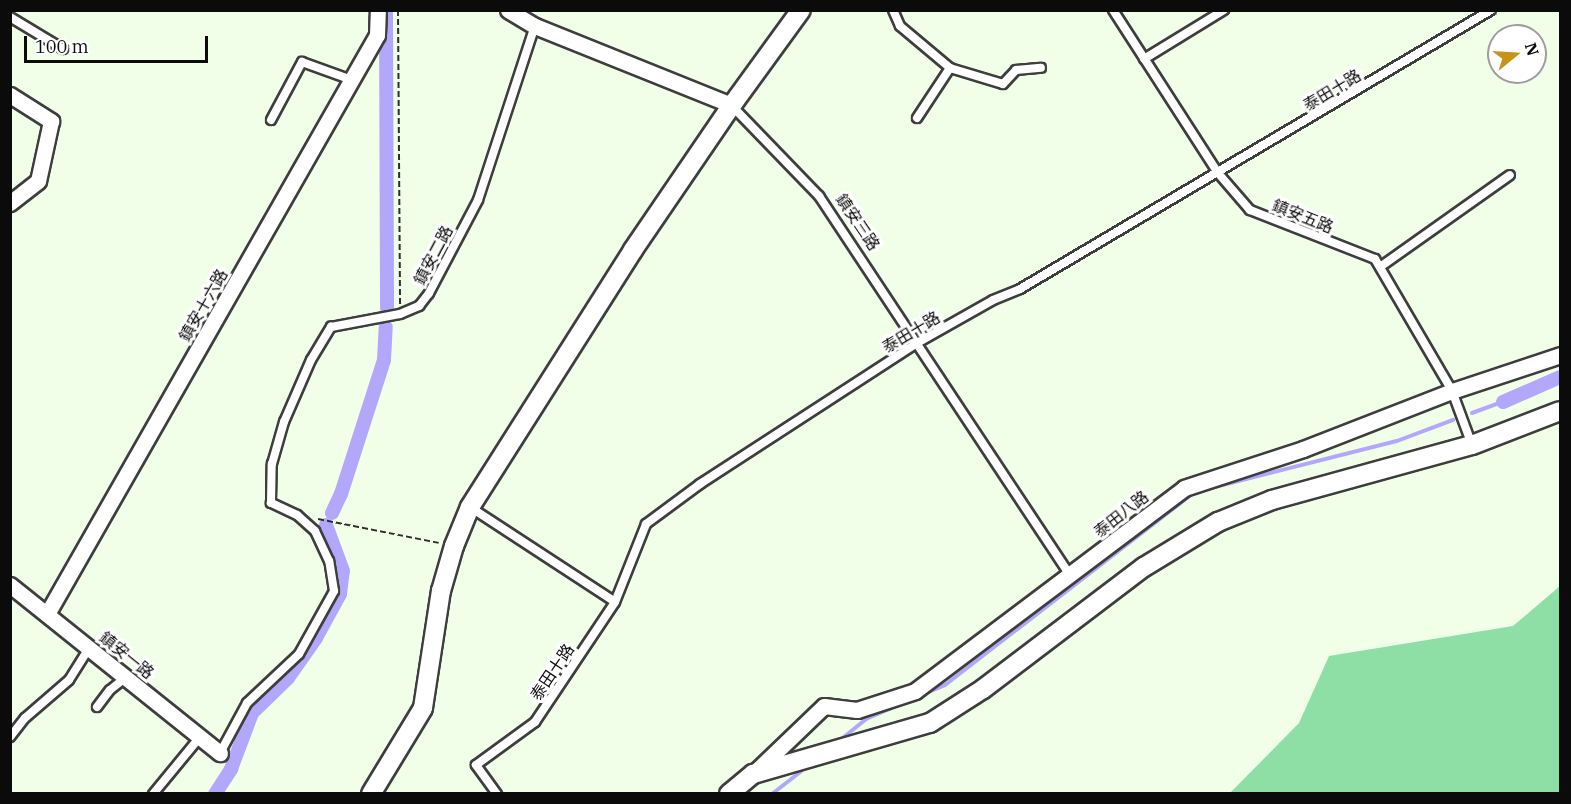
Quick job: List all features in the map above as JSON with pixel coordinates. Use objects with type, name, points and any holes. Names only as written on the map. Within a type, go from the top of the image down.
[{"type":"street","name":"鎮安十六路","points":[[47,614],[377,35],[378,10]]},
{"type":"street","name":"鎮安三路","points":[[508,10],[535,26],[732,105]]},
{"type":"street","points":[[371,794],[423,708],[441,591],[454,546],[470,507],[633,250],[732,105],[801,10]]},
{"type":"street","points":[[10,95],[51,121],[38,181],[10,203]]},
{"type":"street","name":"泰田八路","points":[[753,774],[824,705],[857,710],[915,691],[1071,576],[1184,488],[1303,449],[1452,391],[1560,355]]},
{"type":"street","points":[[729,794],[753,774],[930,723],[983,689],[1144,567],[1218,522],[1272,500],[1472,445],[1560,411]]},
{"type":"street","name":"鎮安一路","points":[[10,585],[220,753]]},
{"type":"lane","points":[[893,10],[900,26],[950,68],[1003,84],[1016,70],[1041,68]]},
{"type":"lane","name":"鎮安五路","points":[[1113,10],[1218,173],[1250,210],[1376,259],[1452,391],[1472,445]]},
{"type":"lane","points":[[1144,59],[1224,10]]},
{"type":"lane","name":"泰田十路","points":[[497,794],[476,765],[535,722],[615,602],[646,525],[700,484],[916,343],[993,300],[1020,289],[1491,10]]},
{"type":"lane","points":[[10,17],[63,49]]},
{"type":"lane","name":"鎮安二路","points":[[220,753],[247,703],[300,654],[334,591],[329,561],[315,531],[297,515],[271,502],[272,464],[284,422],[311,360],[331,327],[400,314],[419,306],[429,293],[478,200],[535,26]]},
{"type":"lane","points":[[271,120],[302,62],[352,80]]},
{"type":"lane","points":[[917,118],[950,68]]},
{"type":"lane","name":"鎮安三路","points":[[732,105],[819,196],[1071,576]]},
{"type":"lane","points":[[1380,267],[1510,175]]},
{"type":"lane","points":[[470,507],[615,602]]},
{"type":"lane","points":[[10,737],[25,718],[69,680],[89,648]]},
{"type":"lane","points":[[97,707],[110,690],[126,677]]},
{"type":"lane","points":[[153,794],[200,737]]},
{"type":"path","points":[[399,10],[400,314]]},
{"type":"path","points":[[297,515],[454,546]]},
{"type":"green space","points":[[1560,586],[1560,793],[1230,793],[1299,723],[1329,656],[1513,626]]},
{"type":"waterway","points":[[386,10],[387,308]]},
{"type":"waterway","points":[[332,513],[341,494],[384,360],[386,327]]},
{"type":"waterway","points":[[1503,402],[1560,377]]},
{"type":"waterway","points":[[1472,413],[1503,402]]},
{"type":"waterway","points":[[919,696],[945,685],[1195,492],[1397,441],[1453,420]]},
{"type":"waterway","points":[[215,794],[231,769],[252,713],[288,678],[316,638],[340,594],[343,571],[326,525]]},
{"type":"waterway","points":[[839,741],[866,719],[910,700]]},
{"type":"waterway","points":[[772,794],[801,771]]}]
